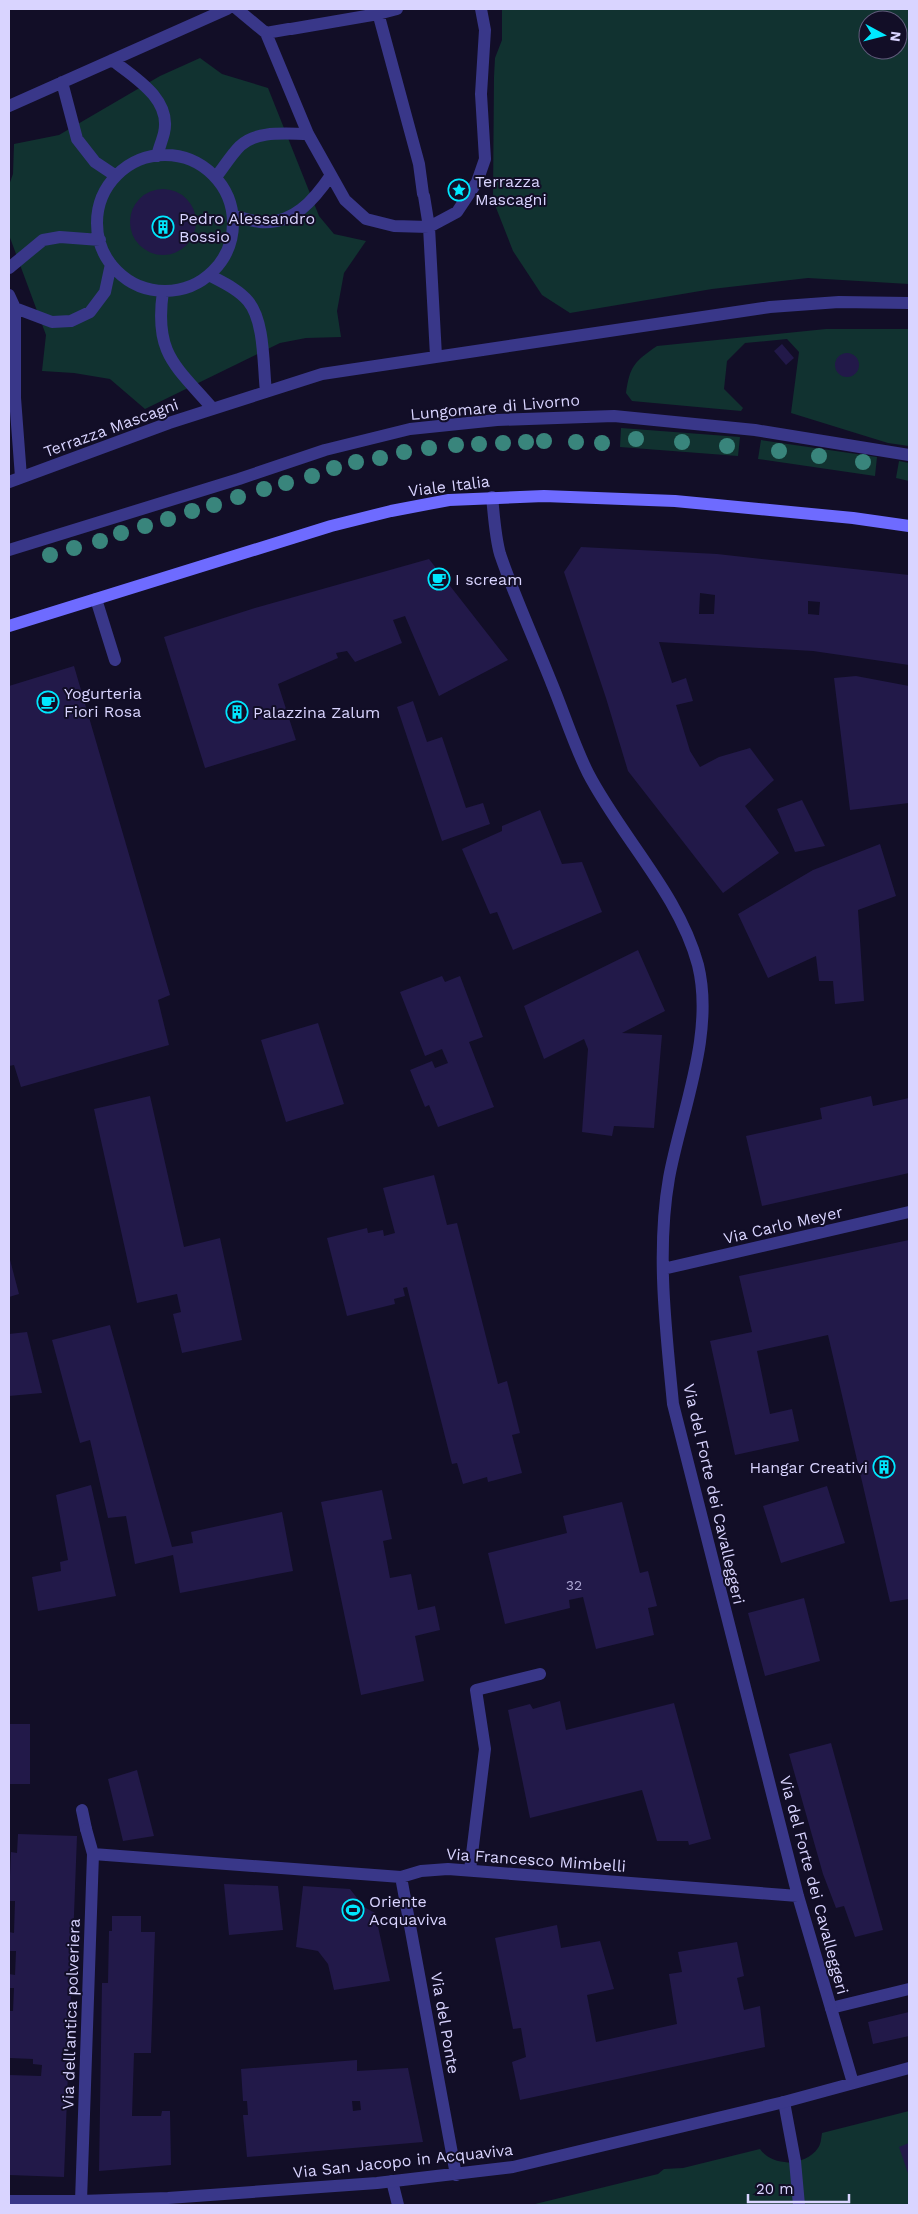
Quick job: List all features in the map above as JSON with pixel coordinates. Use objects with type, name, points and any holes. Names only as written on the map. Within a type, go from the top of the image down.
[{"type":"main road","name":"Viale Italia","points":[[9,626],[340,524],[391,511],[449,500],[554,496],[675,501],[853,518],[909,526]]},
{"type":"street","points":[[9,106],[227,9]]},
{"type":"street","points":[[237,9],[266,33],[308,134],[345,200],[366,219],[394,226],[429,227],[457,212],[477,182],[485,159],[481,94],[485,30],[481,9]]},
{"type":"street","points":[[266,33],[396,9]]},
{"type":"street","points":[[378,11],[419,164],[429,227],[436,356]]},
{"type":"street","points":[[112,60],[148,88],[164,113],[165,131],[156,156]]},
{"type":"street","points":[[62,82],[77,139],[95,162],[116,176]]},
{"type":"street","points":[[216,177],[240,146],[252,138],[271,134],[308,134]]},
{"type":"street","points":[[168,155],[189,159],[216,177],[228,195],[233,216],[233,226],[228,248],[217,267],[209,275],[183,289],[163,291],[148,289],[134,283],[121,275],[111,264],[100,240],[98,228],[103,195],[116,176],[130,164],[156,156],[168,155]]},
{"type":"street","points":[[233,216],[260,222],[286,220],[320,192],[331,175]]},
{"type":"street","points":[[9,268],[43,240],[60,236],[100,240]]},
{"type":"street","points":[[15,308],[52,322],[71,321],[90,312],[105,292],[111,264]]},
{"type":"street","points":[[209,275],[238,292],[248,301],[255,313],[259,329],[266,392]]},
{"type":"street","name":"Terrazza Mascagni","points":[[163,291],[160,328],[165,350],[170,359],[212,409]]},
{"type":"street","name":"Terrazza Mascagni","points":[[9,295],[15,308],[15,398],[21,477]]},
{"type":"street","name":"Terrazza Mascagni","points":[[9,482],[212,409],[322,374],[770,307],[840,302],[909,303]]},
{"type":"street","name":"Lungomare di Livorno","points":[[9,550],[239,479],[325,450],[410,429],[487,421],[589,415],[755,430],[909,455]]},
{"type":"street","name":"Via del Forte dei Cavalleggeri","points":[[492,497],[500,552],[588,773],[671,903],[694,951],[698,968],[701,984],[701,1014],[696,1072],[669,1179],[662,1244],[673,1404],[798,1896],[853,2083]]},
{"type":"street","points":[[96,599],[114,660]]},
{"type":"street","name":"Via Carlo Meyer","points":[[663,1269],[909,1212]]},
{"type":"street","points":[[470,1870],[485,1750],[476,1690],[540,1674]]},
{"type":"street","name":"Via dell'antica polveriera","points":[[81,2201],[93,1854],[82,1810]]},
{"type":"street","name":"Via Francesco Mimbelli","points":[[93,1854],[401,1877],[421,1871],[470,1870],[798,1896]]},
{"type":"street","name":"Via del Ponte","points":[[401,1877],[456,2175]]},
{"type":"street","points":[[830,2008],[909,1990]]},
{"type":"street","name":"Via San Jacopo in Acquaviva","points":[[9,2200],[81,2201],[168,2198],[392,2181],[513,2167],[784,2102],[909,2068]]},
{"type":"street","points":[[784,2102],[795,2161],[799,2205]]},
{"type":"street","points":[[392,2181],[398,2205]]},
{"type":"green space","points":[[502,9],[909,9],[909,284],[808,278],[712,289],[570,313],[542,295],[513,251],[493,200],[495,58],[502,40]]},
{"type":"green space","points":[[200,58],[222,74],[268,88],[319,216],[334,234],[366,241],[344,273],[337,311],[341,337],[306,338],[280,343],[145,409],[110,379],[74,373],[42,371],[46,335],[9,235],[9,185],[13,174],[14,144],[59,135],[160,76]]},
{"type":"green space","points":[[826,329],[909,329],[909,446],[888,443],[791,413],[799,352],[787,339],[745,343],[727,361],[724,389],[743,408],[741,411],[632,401],[626,393],[629,377],[634,365],[657,346]]},
{"type":"green space","points":[[621,428],[740,437],[738,456],[620,447]]},
{"type":"green space","points":[[761,440],[877,457],[875,476],[758,459]]},
{"type":"green space","points":[[899,461],[909,463],[909,481],[896,478]]},
{"type":"green space","points":[[909,2111],[909,2205],[531,2205],[658,2174],[664,2169],[683,2168],[760,2149],[765,2155],[780,2162],[797,2161],[805,2159],[818,2148],[822,2133]]},
{"type":"building","name":"Pedro Alessandro Bossio","points":[[163,189],[175,192],[186,199],[193,210],[196,222],[193,234],[186,245],[175,252],[163,255],[151,252],[140,245],[133,234],[130,222],[133,210],[140,199],[151,192]]},
{"type":"building","points":[[782,344],[794,358],[786,365],[774,351]]},
{"type":"building","points":[[847,353],[852,354],[858,360],[858,370],[852,376],[847,377],[842,376],[836,370],[835,365],[836,360],[842,354]]},
{"type":"building","points":[[581,547],[717,554],[909,575],[909,665],[813,651],[659,642],[672,683],[686,678],[693,701],[676,705],[690,751],[700,767],[719,757],[750,748],[774,780],[745,806],[779,853],[723,893],[628,771],[564,572]],"holes":[[[700,593],[715,595],[714,614],[699,614]],[[808,601],[820,602],[819,615],[808,614]]]},
{"type":"building","points":[[429,559],[508,660],[439,696],[405,616],[393,620],[402,643],[355,662],[347,651],[336,653],[338,658],[278,684],[296,740],[205,768],[164,637],[255,608]]},
{"type":"building","points":[[74,666],[170,995],[158,1000],[169,1045],[21,1087],[14,1065],[9,1066],[9,686]]},
{"type":"building","points":[[856,676],[909,686],[909,803],[850,810],[834,678]]},
{"type":"building","points":[[413,701],[427,742],[442,737],[466,808],[483,803],[490,824],[442,841],[397,707]]},
{"type":"building","points":[[802,800],[825,846],[795,852],[777,809]]},
{"type":"building","points":[[540,810],[562,864],[582,862],[602,912],[513,950],[497,912],[490,914],[462,849],[502,831],[502,826]]},
{"type":"building","points":[[880,844],[896,896],[858,910],[864,1001],[835,1004],[833,981],[819,981],[816,956],[768,978],[738,914],[813,870]]},
{"type":"building","points":[[638,950],[665,1011],[622,1033],[662,1035],[654,1128],[614,1126],[612,1136],[582,1132],[588,1049],[584,1039],[544,1059],[524,1006]]},
{"type":"building","points":[[442,976],[445,982],[460,976],[483,1037],[469,1042],[494,1107],[438,1127],[429,1105],[425,1107],[410,1070],[432,1061],[435,1068],[448,1063],[442,1049],[425,1056],[400,992]]},
{"type":"building","points":[[318,1023],[344,1104],[286,1122],[261,1040]]},
{"type":"building","points":[[150,1096],[184,1247],[220,1238],[242,1340],[182,1353],[173,1314],[181,1312],[177,1294],[137,1303],[94,1109]]},
{"type":"building","points":[[871,1096],[873,1106],[909,1098],[909,1173],[762,1206],[746,1136],[822,1119],[820,1108]]},
{"type":"building","points":[[434,1175],[447,1225],[457,1223],[498,1384],[507,1381],[520,1433],[512,1435],[522,1473],[488,1482],[487,1477],[463,1484],[457,1463],[452,1464],[407,1287],[403,1288],[405,1296],[394,1299],[395,1304],[347,1316],[327,1238],[367,1228],[368,1233],[383,1230],[384,1236],[395,1233],[383,1188]]},
{"type":"building","name":"Hangar Creativi","points":[[909,1240],[909,1599],[890,1602],[828,1335],[757,1351],[770,1414],[792,1409],[799,1441],[735,1455],[710,1341],[752,1332],[739,1276]]},
{"type":"building","points":[[9,1256],[19,1294],[9,1297]]},
{"type":"building","points":[[110,1325],[172,1547],[193,1543],[191,1532],[282,1512],[293,1571],[180,1593],[173,1555],[135,1564],[126,1516],[108,1518],[90,1440],[80,1443],[52,1340]]},
{"type":"building","points":[[27,1332],[42,1393],[9,1396],[9,1334]]},
{"type":"building","points":[[91,1485],[116,1596],[38,1611],[32,1577],[61,1571],[60,1562],[68,1560],[56,1495]]},
{"type":"building","points":[[827,1486],[845,1543],[781,1563],[763,1506]]},
{"type":"building","points":[[382,1490],[392,1539],[383,1541],[390,1578],[411,1574],[418,1610],[435,1606],[440,1630],[415,1636],[424,1681],[361,1695],[321,1502]]},
{"type":"building","points":[[622,1502],[640,1573],[648,1571],[657,1606],[648,1608],[654,1635],[596,1649],[583,1597],[569,1600],[570,1608],[505,1624],[488,1553],[567,1533],[563,1516]]},
{"type":"building","points":[[804,1598],[820,1661],[765,1676],[748,1613]]},
{"type":"building","points":[[560,1701],[566,1730],[674,1703],[711,1839],[689,1845],[688,1841],[657,1841],[642,1790],[530,1818],[508,1710],[530,1704],[533,1709]]},
{"type":"building","points":[[9,1724],[30,1724],[30,1784],[9,1784]]},
{"type":"building","points":[[831,1743],[883,1930],[855,1937],[844,1906],[836,1908],[823,1874],[789,1754]]},
{"type":"building","points":[[137,1770],[154,1836],[123,1841],[108,1779]]},
{"type":"building","points":[[18,1834],[77,1836],[64,2177],[9,2175],[9,2075],[41,2076],[42,2065],[33,2064],[33,2059],[10,2058],[9,2011],[13,2011],[14,1988],[9,1988],[9,1974],[15,1975],[16,1951],[9,1951],[9,1932],[14,1933],[15,1901],[9,1901],[11,1852],[17,1853]]},
{"type":"building","points":[[224,1884],[278,1886],[283,1930],[229,1935]]},
{"type":"building","points":[[303,1886],[350,1889],[364,1907],[375,1913],[390,1981],[334,1990],[328,1964],[318,1951],[296,1947]]},
{"type":"building","points":[[112,1916],[141,1916],[141,1932],[155,1932],[151,2053],[134,2053],[132,2116],[161,2116],[162,2111],[170,2111],[171,2165],[99,2171],[102,1983],[108,1983],[109,1931],[112,1931]]},
{"type":"building","points":[[557,1925],[561,1948],[600,1941],[614,1989],[587,1995],[596,2042],[677,2024],[669,1974],[682,1972],[678,1952],[737,1942],[744,1976],[737,1978],[744,2010],[760,2006],[765,2047],[520,2100],[512,2062],[526,2057],[521,2028],[513,2029],[495,1938]]},
{"type":"building","points":[[909,2012],[909,2036],[873,2044],[868,2022]]},
{"type":"building","points":[[357,2060],[357,2071],[408,2068],[423,2142],[247,2157],[243,2115],[248,2115],[247,2101],[243,2101],[241,2069]],"holes":[[[352,2101],[360,2101],[361,2110],[353,2111]]]},
{"type":"building","points":[[909,2143],[909,2176],[899,2147]]},
{"type":"place","name":"Terrazza Mascagni","points":[[459,190]]},
{"type":"place","name":"Pedro Alessandro Bossio","points":[[163,227]]},
{"type":"place","name":"I scream","points":[[439,579]]},
{"type":"place","name":"Yogurteria Fiori Rosa","points":[[48,702]]},
{"type":"place","name":"Palazzina Zalum","points":[[237,712]]},
{"type":"place","name":"Hangar Creativi","points":[[884,1467]]},
{"type":"place","name":"Oriente Acquaviva","points":[[353,1910]]}]
